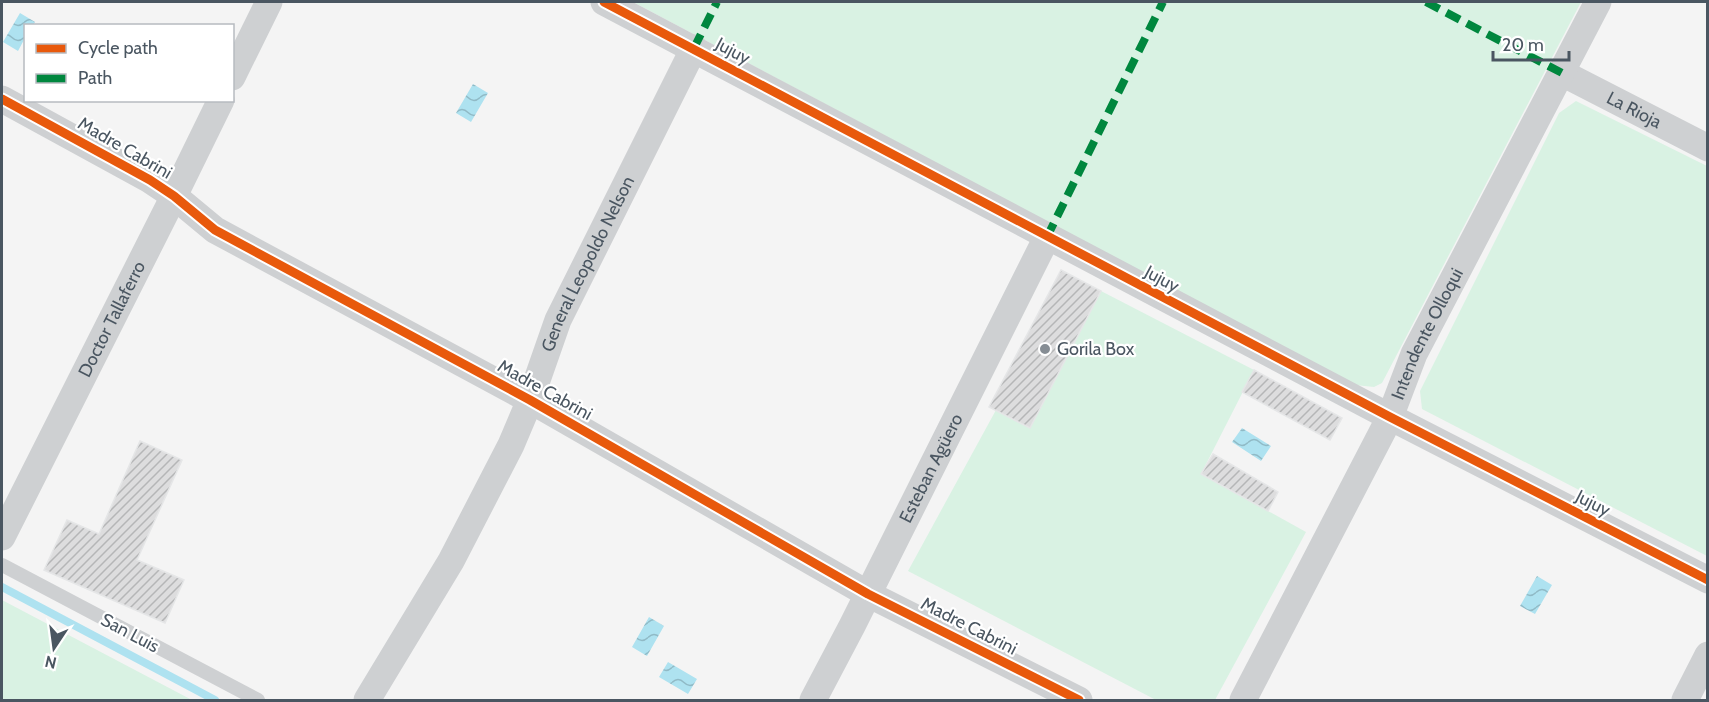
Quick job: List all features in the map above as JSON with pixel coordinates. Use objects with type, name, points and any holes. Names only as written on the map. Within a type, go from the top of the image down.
[{"type":"street","points":[[234,73],[269,2]]},
{"type":"street","name":"Jujuy","points":[[604,2],[1390,417],[1707,580]]},
{"type":"street","name":"Intendente Olloqui","points":[[1243,700],[1390,417],[1414,354],[1598,2]]},
{"type":"street","name":"General Leopoldo Nelson","points":[[367,700],[451,561],[511,446],[558,320],[694,48]]},
{"type":"street","name":"La Rioja","points":[[1562,73],[1707,148]]},
{"type":"street","name":"Madre Cabrini","points":[[2,99],[139,174],[174,196],[214,230],[530,400],[868,594],[1079,700]]},
{"type":"street","name":"Doctor Tallaferro","points":[[2,537],[220,102]]},
{"type":"street","name":"Esteban Agüero","points":[[813,700],[1047,237]]},
{"type":"street","points":[[1684,700],[1707,655]]},
{"type":"lane","name":"San Luis","points":[[2,565],[258,700]]},
{"type":"green space","points":[[633,2],[1581,2],[1382,383],[1374,387],[1355,385]]},
{"type":"green space","points":[[1576,101],[1707,166],[1707,556],[1422,409],[1420,391],[1559,113]]},
{"type":"green space","points":[[1101,291],[1254,370],[1201,474],[1306,532],[1215,700],[1156,700],[908,571],[996,410],[1030,427]]},
{"type":"green space","points":[[2,600],[192,700],[2,700]]},
{"type":"water","points":[[20,13],[35,22],[24,24],[24,40],[18,51],[3,42]]},
{"type":"water","points":[[473,84],[488,93],[471,122],[456,113]]},
{"type":"water","points":[[1242,428],[1271,446],[1261,461],[1232,442]]},
{"type":"water","points":[[1537,576],[1552,585],[1535,614],[1520,606]]},
{"type":"water","points":[[649,617],[664,626],[647,656],[632,647]]},
{"type":"water","points":[[668,662],[697,679],[688,694],[659,677]]},
{"type":"building","name":"Gorila Box","points":[[1061,270],[1101,291],[1030,428],[989,407]]},
{"type":"building","points":[[1254,370],[1342,418],[1330,440],[1242,392]]},
{"type":"building","points":[[140,441],[182,460],[137,560],[184,580],[165,623],[44,570],[67,520],[99,534]]},
{"type":"building","points":[[1213,454],[1278,492],[1268,511],[1201,474]]},
{"type":"waterway","points":[[2,587],[215,700]]},
{"type":"marked path","points":[[694,48],[717,2]]},
{"type":"marked path","points":[[1047,237],[1163,2]]},
{"type":"marked path","points":[[1426,2],[1562,73]]},
{"type":"cycle path","points":[[604,2],[1390,417],[1708,580]]},
{"type":"cycle path","points":[[2,99],[150,180],[174,196],[215,230],[530,400],[868,594],[1079,700]]},
{"type":"place","name":"Gorila Box","points":[[1045,349]]}]
